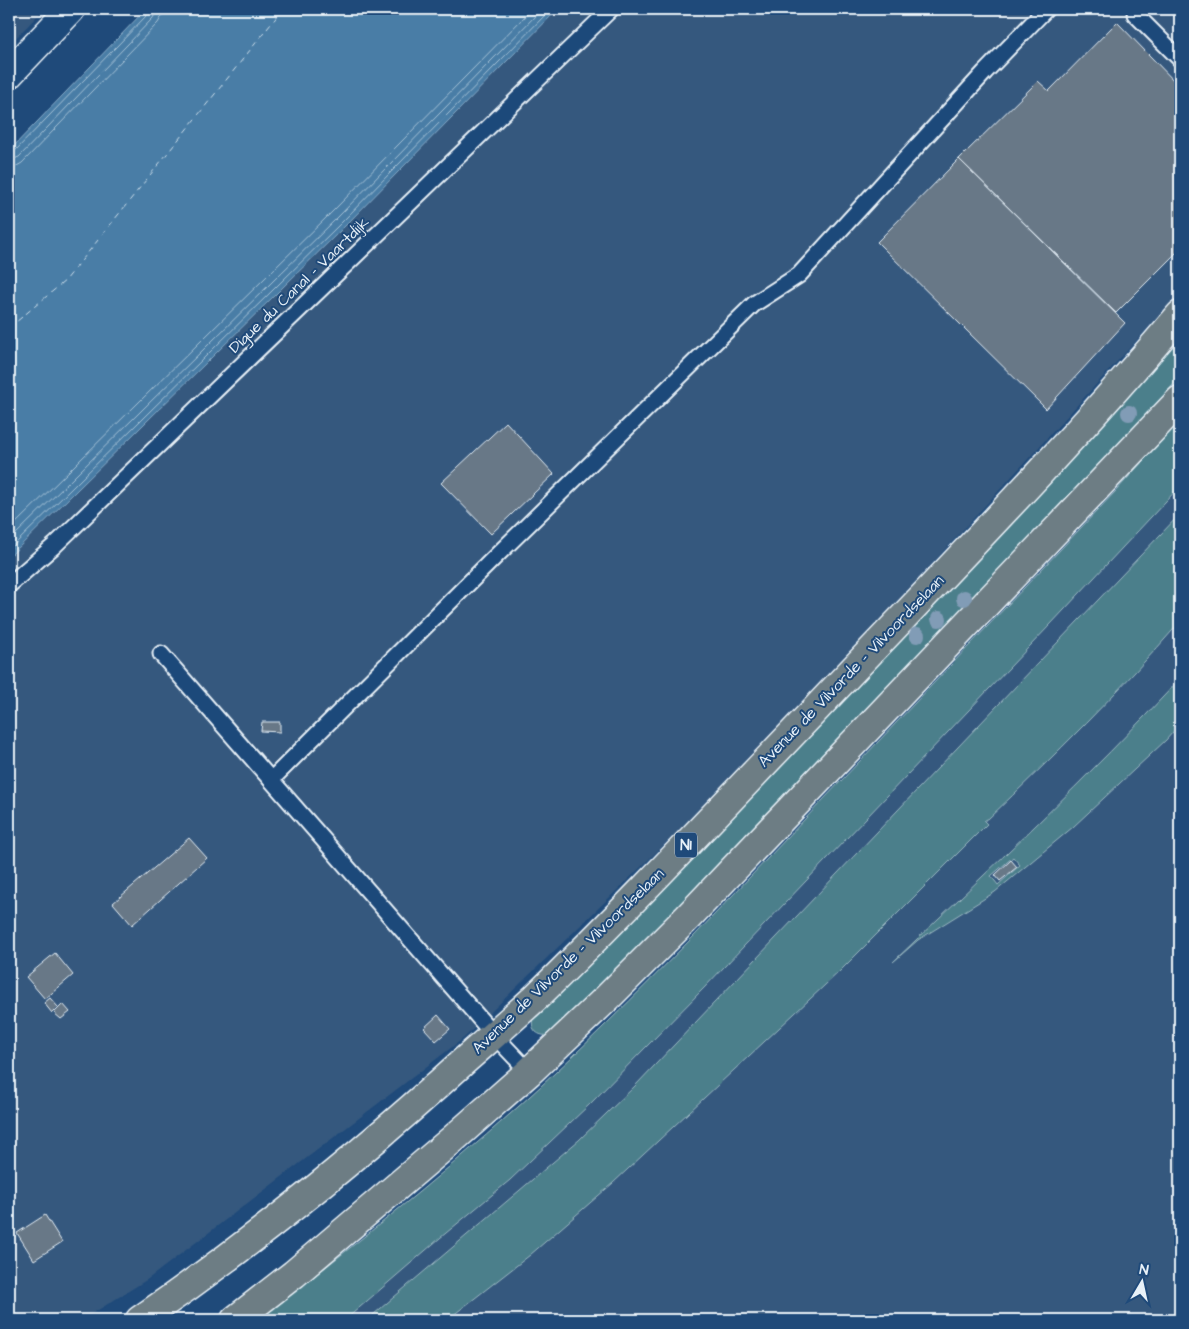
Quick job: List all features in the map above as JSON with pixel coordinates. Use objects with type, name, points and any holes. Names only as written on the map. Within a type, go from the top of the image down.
[{"type":"main road","points":[[9,74],[71,9]]},
{"type":"main road","name":"Avenue de Vilvorde - Vilvoordselaan","points":[[140,1320],[215,1266],[327,1179],[412,1109],[533,999],[708,822],[1043,469],[1180,315]]},
{"type":"main road","points":[[234,1320],[294,1274],[413,1174],[529,1072],[607,998],[688,916],[1180,400]]},
{"type":"lane","name":"Digue du Canal - Vaartdijk","points":[[9,585],[55,544],[611,9]]},
{"type":"lane","points":[[271,780],[494,558],[754,304],[799,275],[985,72],[1046,9]]},
{"type":"lane","points":[[1135,14],[1180,59]]},
{"type":"lane","points":[[161,654],[494,1035],[529,1072]]},
{"type":"shaded area","points":[[9,9],[44,9],[9,45]]},
{"type":"shaded area","points":[[558,9],[1180,9],[1180,293],[756,756],[464,1038],[148,1279],[82,1320],[9,1320],[9,557],[346,225]]},
{"type":"shaded area","points":[[1180,420],[1180,1320],[256,1320],[345,1252],[465,1154],[557,1071],[646,985],[1030,583]]},
{"type":"green space","points":[[1180,333],[1180,377],[1096,471],[721,867],[550,1035],[542,1035],[536,1032],[532,1022],[533,1018]]},
{"type":"green space","points":[[1180,420],[1180,486],[704,988],[590,1104],[510,1180],[345,1320],[256,1320],[422,1190],[518,1107],[608,1022],[695,935],[1115,492]]},
{"type":"green space","points":[[1180,514],[1180,622],[1086,723],[984,821],[987,824],[840,971],[613,1183],[530,1255],[447,1320],[367,1320],[579,1140],[635,1086]]},
{"type":"green space","points":[[1180,679],[1180,724],[1166,740],[1073,827],[995,892],[918,940],[893,962],[1039,822]],"holes":[[[1013,857],[1020,865],[998,885],[991,876]]]},
{"type":"water","points":[[146,9],[558,9],[346,225],[9,557],[9,151]]},
{"type":"building","points":[[1117,22],[1180,87],[1180,249],[1116,313],[959,159],[1038,81],[1049,91]]},
{"type":"building","points":[[959,159],[1125,323],[1046,409],[877,242]]},
{"type":"building","points":[[506,422],[554,474],[491,534],[441,483]]},
{"type":"building","points":[[262,722],[280,722],[280,732],[261,731]]},
{"type":"building","points":[[189,838],[207,858],[132,925],[113,903]]},
{"type":"building","points":[[1011,860],[1017,867],[1000,881],[995,875]]},
{"type":"building","points":[[55,953],[73,975],[45,999],[26,977]]},
{"type":"building","points":[[50,998],[58,1007],[52,1013],[44,1003]]},
{"type":"building","points":[[63,1004],[70,1012],[61,1019],[54,1013]]},
{"type":"building","points":[[438,1015],[450,1029],[436,1041],[424,1028]]},
{"type":"building","points":[[45,1215],[62,1242],[34,1260],[17,1233]]},
{"type":"ferry route","points":[[9,328],[66,280],[283,9]]}]
